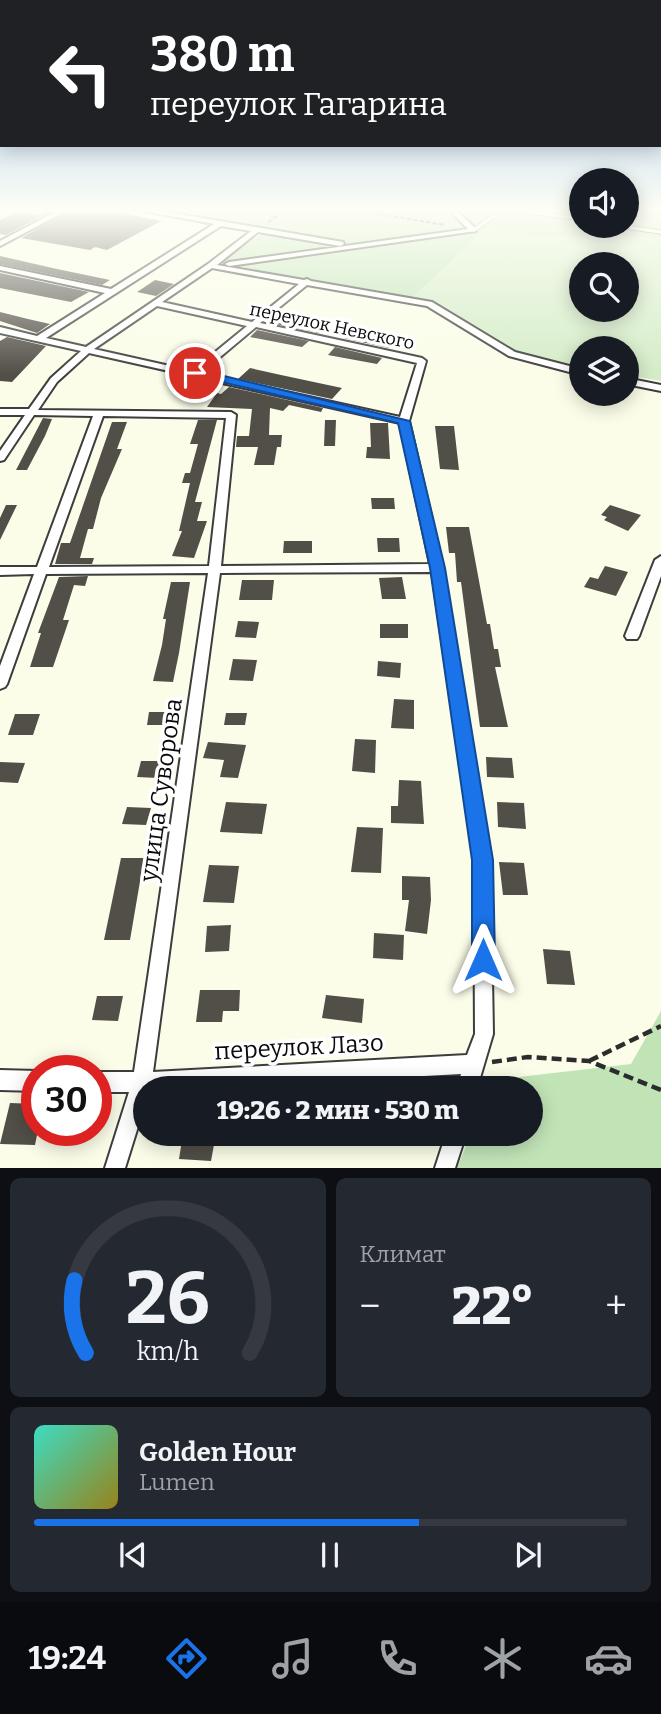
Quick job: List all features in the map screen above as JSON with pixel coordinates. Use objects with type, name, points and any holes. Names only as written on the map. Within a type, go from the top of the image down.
[{"type":"street","points":[[38,339],[154,266]]},
{"type":"street","points":[[211,266],[429,304],[512,354],[569,369]]},
{"type":"street","points":[[0,458],[29,412],[54,380],[88,349],[214,266]]},
{"type":"street","points":[[0,268],[112,292]]},
{"type":"street","points":[[195,373],[307,281]]},
{"type":"street","name":"переулок Невского","points":[[154,303],[422,361],[404,421]]},
{"type":"street","points":[[0,330],[404,421],[437,568],[482,860],[484,1034],[470,1076]]},
{"type":"street","points":[[639,384],[661,388]]},
{"type":"street","points":[[0,412],[99,413],[0,684]]},
{"type":"street","name":"улица Суворова","points":[[99,413],[231,415],[215,569],[143,1076]]},
{"type":"street","points":[[632,636],[661,560]]},
{"type":"street","points":[[0,570],[437,568]]},
{"type":"street","name":"переулок Лазо","points":[[253,1076],[474,1064]]},
{"type":"street","points":[[0,1080],[21,1081]]},
{"type":"street","name":"переулок Лазо","points":[[112,1082],[133,1082]]},
{"type":"street","name":"улица Суворова","points":[[115,1168],[133,1111]]},
{"type":"street","points":[[444,1168],[452,1146]]},
{"type":"path","points":[[589,1061],[661,1026]]},
{"type":"path","points":[[474,1064],[527,1057],[589,1061],[661,1090]]},
{"type":"green space","points":[[226,266],[447,266],[411,299]]},
{"type":"green space","points":[[447,266],[569,266],[569,322],[639,322],[639,266],[661,266],[661,381],[639,377],[639,336],[569,336],[569,365],[518,353],[444,307],[411,299]]},
{"type":"green space","points":[[661,1011],[661,1168],[457,1168],[466,1146],[543,1146],[543,1076],[528,1076],[631,1064]]},
{"type":"building","points":[[7,266],[42,266],[110,280],[102,285]]},
{"type":"building","points":[[0,273],[89,292],[71,302],[0,288]]},
{"type":"building","points":[[155,280],[174,284],[156,296],[137,292]]},
{"type":"building","points":[[0,312],[50,324],[37,333],[0,321]]},
{"type":"building","points":[[271,317],[325,327],[319,333],[266,322]]},
{"type":"building","points":[[257,330],[309,341],[302,347],[250,337]]},
{"type":"building","points":[[348,333],[394,341],[389,348],[343,338]]},
{"type":"building","points":[[7,337],[46,346],[12,382],[0,381],[0,341]]},
{"type":"building","points":[[335,347],[382,358],[377,364],[328,355]]},
{"type":"building","points":[[250,368],[342,388],[332,399],[238,379]]},
{"type":"building","points":[[229,387],[323,408],[321,412],[289,405],[283,411],[270,408],[269,435],[282,435],[281,447],[277,447],[274,465],[254,465],[258,447],[236,447],[237,436],[249,436],[252,409],[207,407],[217,393],[221,394]]},
{"type":"building","points":[[43,418],[52,419],[45,436],[27,470],[16,470]]},
{"type":"building","points":[[198,420],[217,420],[195,502],[202,502],[197,521],[207,521],[194,558],[172,556],[182,531],[179,531],[190,483],[182,483],[185,473],[190,473],[198,444],[190,444]]},
{"type":"building","points":[[325,420],[336,420],[335,446],[324,446]]},
{"type":"building","points":[[112,422],[127,422],[117,449],[122,449],[101,498],[93,529],[88,529],[80,558],[94,558],[92,564],[55,564],[61,543],[70,543]]},
{"type":"building","points":[[370,423],[388,423],[390,459],[366,458],[367,447],[371,447]]},
{"type":"building","points":[[435,426],[454,426],[459,470],[440,469]]},
{"type":"building","points":[[371,498],[394,498],[395,509],[372,509]]},
{"type":"building","points":[[6,505],[17,505],[0,540],[0,518]]},
{"type":"building","points":[[610,505],[641,515],[628,531],[604,520],[607,517],[601,515]]},
{"type":"building","points":[[446,527],[469,527],[487,624],[490,624],[494,649],[498,649],[501,667],[495,667],[508,727],[480,727],[461,582],[457,582],[455,553],[449,553]]},
{"type":"building","points":[[377,538],[399,538],[400,552],[378,552]]},
{"type":"building","points":[[284,541],[312,541],[312,553],[283,553]]},
{"type":"building","points":[[605,566],[628,572],[616,596],[584,587],[590,577],[598,579]]},
{"type":"building","points":[[88,576],[85,586],[74,585],[63,620],[69,620],[53,667],[30,667],[41,633],[38,633],[59,577]]},
{"type":"building","points":[[402,577],[406,599],[382,599],[379,578]]},
{"type":"building","points":[[242,580],[274,580],[272,600],[239,600]]},
{"type":"building","points":[[171,582],[190,582],[179,653],[173,682],[153,681],[162,645],[166,619],[163,619]]},
{"type":"building","points":[[238,621],[259,622],[256,638],[235,637]]},
{"type":"building","points":[[380,624],[408,624],[408,638],[380,638]]},
{"type":"building","points":[[233,659],[257,660],[253,681],[229,680]]},
{"type":"building","points":[[378,661],[401,663],[400,678],[377,676]]},
{"type":"building","points":[[394,699],[414,700],[414,729],[391,728]]},
{"type":"building","points":[[149,712],[168,712],[166,725],[147,725]]},
{"type":"building","points":[[226,713],[247,713],[245,725],[224,725]]},
{"type":"building","points":[[15,714],[40,714],[33,735],[8,735]]},
{"type":"building","points":[[355,739],[376,740],[375,773],[352,771]]},
{"type":"building","points":[[208,742],[246,745],[238,778],[220,777],[224,760],[203,758]]},
{"type":"building","points":[[486,757],[512,758],[514,778],[487,777]]},
{"type":"building","points":[[141,761],[161,761],[158,778],[137,777]]},
{"type":"building","points":[[0,762],[25,763],[18,783],[0,782]]},
{"type":"building","points":[[399,780],[421,781],[424,824],[391,823],[391,806],[398,806]]},
{"type":"building","points":[[226,802],[267,804],[262,834],[220,832]]},
{"type":"building","points":[[497,802],[524,803],[526,829],[498,827]]},
{"type":"building","points":[[127,807],[151,808],[146,825],[122,824]]},
{"type":"building","points":[[357,827],[383,828],[381,873],[351,872]]},
{"type":"building","points":[[121,858],[144,858],[130,940],[104,940]]},
{"type":"building","points":[[499,862],[524,863],[528,895],[503,895]]},
{"type":"building","points":[[209,865],[239,866],[234,903],[203,902]]},
{"type":"building","points":[[402,876],[430,877],[431,900],[427,934],[405,931],[409,900],[402,900]]},
{"type":"building","points":[[231,925],[229,951],[205,952],[207,926]]},
{"type":"building","points":[[374,933],[404,935],[403,960],[373,958]]},
{"type":"building","points":[[543,949],[570,951],[575,985],[547,984]]},
{"type":"building","points":[[200,990],[240,990],[239,1011],[223,1011],[222,1022],[196,1022]]},
{"type":"building","points":[[326,995],[364,999],[362,1023],[322,1018]]},
{"type":"building","points":[[97,996],[123,996],[118,1021],[92,1020]]},
{"type":"building","points":[[10,1103],[21,1103],[21,1145],[0,1144]]},
{"type":"building","points":[[181,1146],[214,1146],[211,1161],[179,1159]]},
{"type":"route","points":[[195,373],[404,421],[437,568],[482,860],[483,960]]}]
